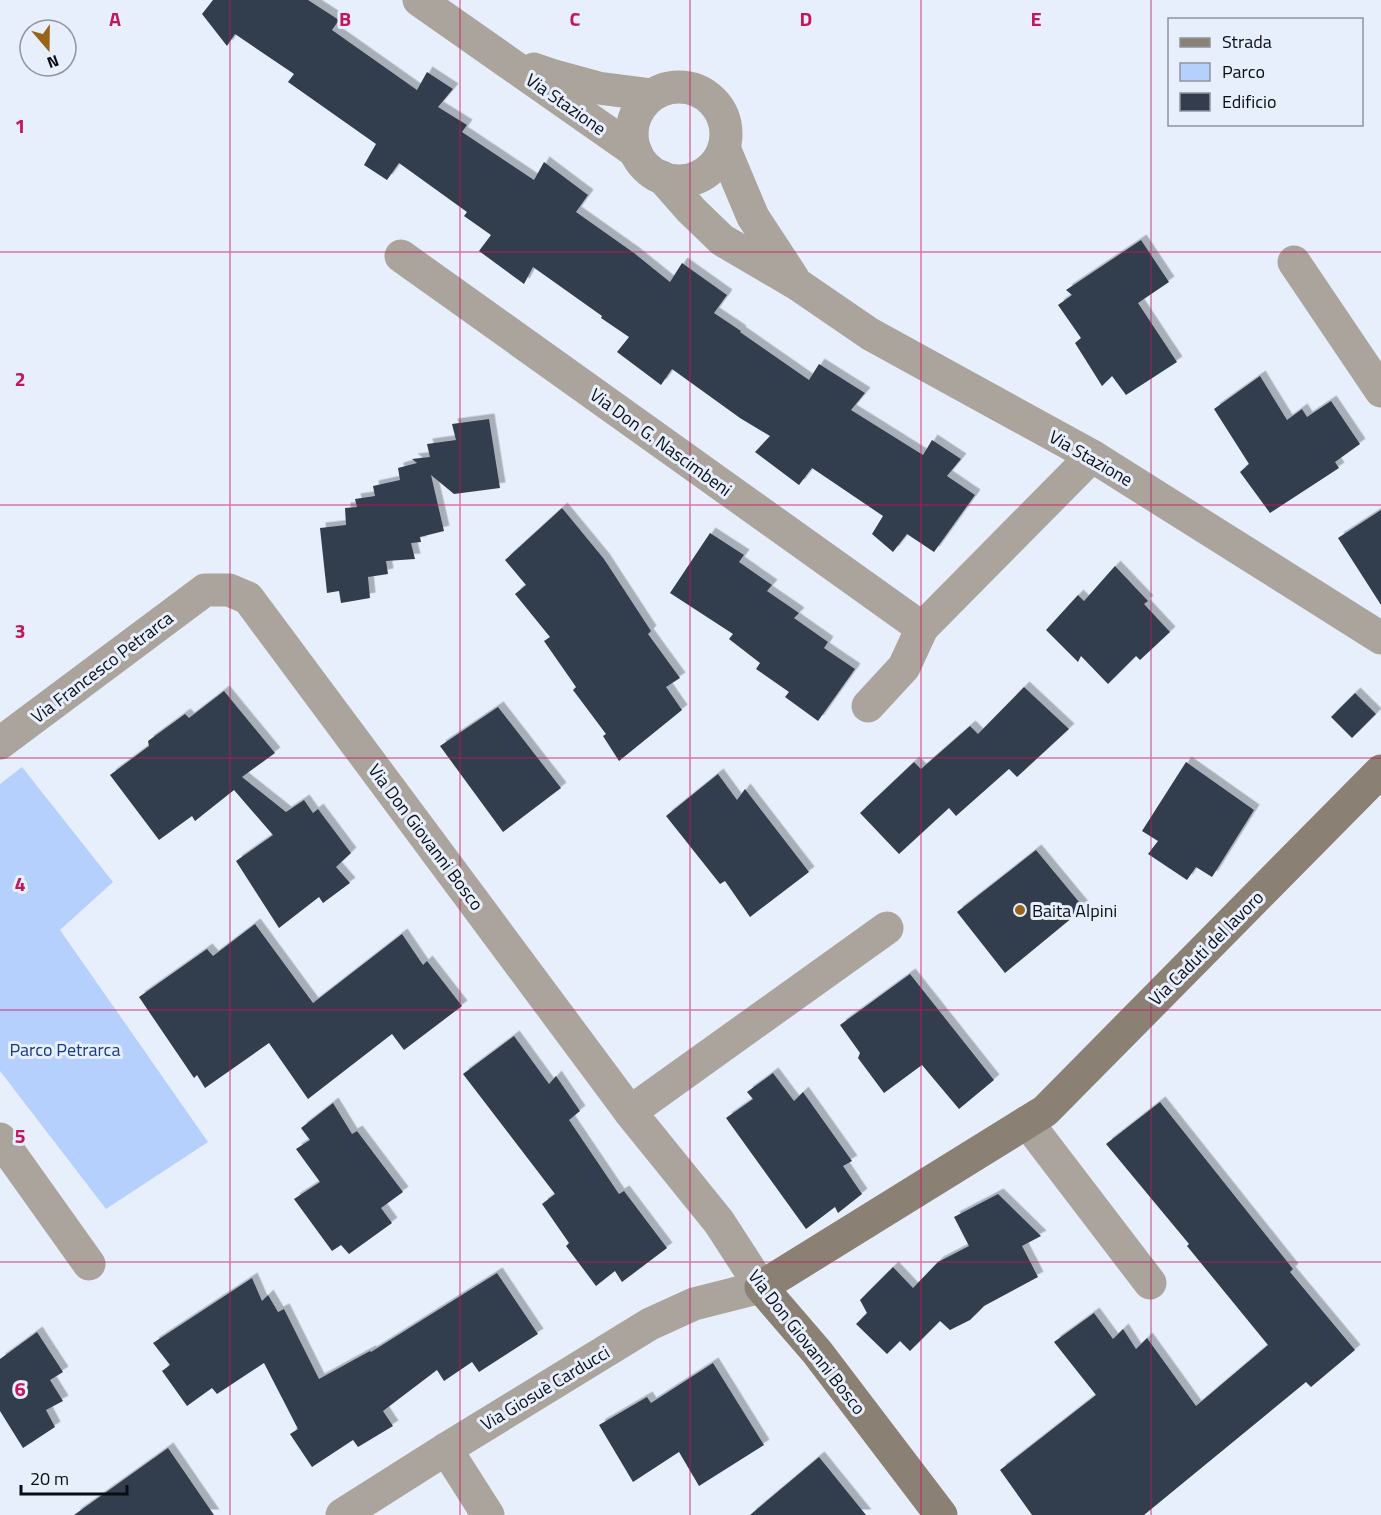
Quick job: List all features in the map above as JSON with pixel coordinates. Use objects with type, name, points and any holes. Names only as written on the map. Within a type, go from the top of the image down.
[{"type":"main road","name":"Via Caduti del lavoro","points":[[761,1287],[1045,1111],[1381,771]]},
{"type":"main road","name":"Via Don Giovanni Bosco","points":[[761,1287],[817,1353],[941,1515]]},
{"type":"street","name":"Via Stazione","points":[[419,0],[636,152]]},
{"type":"street","name":"Via Stazione","points":[[496,54],[554,76],[598,88],[652,95]]},
{"type":"street","name":"Via Stazione","points":[[797,284],[753,217],[724,148],[725,123],[714,101],[700,92],[684,87],[668,88],[652,95],[641,106],[634,121],[632,136],[636,152],[642,163],[651,172],[662,177],[722,240],[797,284],[870,334],[1092,456],[1381,638]]},
{"type":"street","points":[[662,177],[677,180],[692,179],[706,172],[717,161],[724,148]]},
{"type":"street","name":"Via Don G. Nascimbeni","points":[[401,256],[922,628]]},
{"type":"street","points":[[1294,262],[1381,391]]},
{"type":"street","points":[[868,706],[903,667],[922,628],[1092,456]]},
{"type":"street","name":"Via Francesco Petrarca","points":[[0,743],[205,590]]},
{"type":"street","name":"Via Don Giovanni Bosco","points":[[205,590],[229,590],[248,598],[630,1112],[719,1222],[761,1287]]},
{"type":"street","points":[[630,1112],[887,928]]},
{"type":"street","points":[[1027,1122],[1150,1283]]},
{"type":"street","points":[[0,1139],[89,1264]]},
{"type":"street","name":"Via Giosuè Carducci","points":[[342,1515],[650,1324],[694,1304],[761,1287]]},
{"type":"street","points":[[446,1449],[488,1515]]},
{"type":"green space","name":"Parco Petrarca","points":[[22,767],[113,882],[60,930],[208,1142],[106,1209],[0,1071],[0,784]]},
{"type":"building","points":[[213,0],[308,0],[339,20],[332,30],[417,90],[427,72],[453,89],[438,107],[467,125],[462,132],[534,180],[544,162],[588,195],[576,212],[670,282],[682,263],[727,295],[714,313],[809,380],[819,364],[865,393],[851,410],[923,455],[932,440],[961,459],[947,476],[975,495],[934,552],[907,534],[893,552],[872,534],[883,516],[812,468],[799,485],[755,452],[770,436],[740,418],[672,369],[661,385],[617,352],[629,337],[533,267],[524,284],[479,251],[491,235],[464,216],[467,212],[399,163],[387,180],[364,165],[376,144],[288,82],[294,74],[235,34],[227,46],[202,14]]},
{"type":"building","points":[[1141,240],[1169,282],[1138,303],[1177,362],[1126,395],[1112,376],[1102,386],[1075,343],[1081,338],[1058,305],[1072,295],[1066,290]]},
{"type":"building","points":[[1260,376],[1287,420],[1302,409],[1307,417],[1331,401],[1360,444],[1335,462],[1339,468],[1270,513],[1240,472],[1249,464],[1214,409]]},
{"type":"building","points":[[489,419],[500,488],[454,494],[431,475],[444,531],[420,537],[421,542],[411,543],[415,559],[386,561],[388,574],[368,577],[370,598],[341,603],[339,591],[327,593],[320,528],[346,525],[345,508],[357,507],[355,499],[375,496],[373,486],[400,480],[398,468],[417,463],[412,459],[430,457],[427,444],[456,440],[452,424]]},
{"type":"building","points":[[562,508],[604,559],[651,631],[648,634],[680,678],[666,687],[682,710],[619,761],[603,736],[606,734],[573,690],[576,687],[544,641],[550,637],[515,594],[526,585],[505,560]]},
{"type":"building","points":[[1381,510],[1381,605],[1338,538]]},
{"type":"building","points":[[710,533],[744,555],[739,562],[772,585],[767,591],[799,613],[794,618],[828,642],[824,648],[855,669],[818,721],[785,697],[789,692],[756,669],[760,663],[729,639],[733,634],[670,593]]},
{"type":"building","points":[[1115,566],[1148,601],[1144,604],[1170,632],[1140,660],[1136,656],[1108,684],[1081,656],[1078,662],[1046,630],[1078,595],[1084,601]]},
{"type":"building","points":[[1024,687],[1069,729],[1017,777],[1009,769],[956,816],[949,808],[899,854],[860,813],[914,762],[921,769],[970,726],[978,734]]},
{"type":"building","points":[[224,691],[275,753],[242,777],[286,812],[304,800],[313,813],[318,809],[351,853],[336,867],[350,883],[323,903],[319,897],[279,928],[236,861],[273,835],[234,790],[195,821],[192,816],[159,840],[110,775],[149,746],[148,741],[185,714],[189,718]]},
{"type":"building","points":[[1355,693],[1376,714],[1352,738],[1331,717]]},
{"type":"building","points":[[498,707],[561,788],[503,832],[440,746]]},
{"type":"building","points":[[1186,762],[1254,810],[1212,877],[1196,867],[1187,880],[1148,854],[1158,841],[1142,831]]},
{"type":"building","points":[[718,774],[737,800],[745,789],[809,872],[750,917],[725,881],[720,884],[666,816]]},
{"type":"building","name":"Baita Alpini","points":[[1036,850],[1084,908],[1005,973],[957,912]]},
{"type":"building","points":[[255,924],[313,1003],[402,934],[423,965],[427,961],[462,1006],[404,1050],[392,1034],[308,1099],[269,1043],[205,1088],[197,1075],[194,1078],[139,997],[207,949],[213,956]]},
{"type":"building","points":[[910,974],[994,1080],[959,1109],[922,1065],[884,1093],[858,1058],[860,1053],[840,1025]]},
{"type":"building","points":[[514,1036],[549,1084],[556,1076],[580,1111],[569,1120],[619,1194],[624,1191],[667,1248],[622,1282],[615,1271],[596,1286],[566,1246],[569,1243],[542,1204],[555,1194],[463,1074]]},
{"type":"building","points":[[773,1073],[794,1101],[803,1092],[852,1161],[843,1166],[862,1194],[838,1213],[835,1207],[806,1229],[726,1118],[753,1099],[747,1092]]},
{"type":"building","points":[[1160,1102],[1293,1269],[1290,1272],[1355,1350],[1311,1387],[1306,1382],[1144,1515],[1032,1515],[1000,1470],[1096,1395],[1054,1342],[1094,1313],[1113,1339],[1123,1329],[1136,1349],[1147,1338],[1196,1406],[1268,1345],[1187,1246],[1189,1244],[1106,1144]]},
{"type":"building","points":[[333,1103],[352,1134],[357,1131],[403,1192],[381,1208],[392,1223],[349,1254],[341,1245],[332,1251],[294,1199],[320,1182],[296,1149],[310,1140],[301,1128]]},
{"type":"building","points":[[998,1194],[1041,1236],[1022,1246],[1038,1277],[984,1306],[970,1320],[950,1330],[940,1321],[910,1351],[900,1341],[887,1354],[856,1324],[867,1313],[860,1300],[893,1267],[913,1288],[938,1262],[969,1246],[954,1217]]},
{"type":"building","points":[[497,1273],[538,1334],[479,1372],[472,1362],[444,1381],[437,1370],[383,1411],[393,1426],[358,1447],[353,1440],[312,1467],[290,1434],[298,1429],[264,1363],[217,1394],[212,1388],[187,1406],[162,1371],[170,1365],[153,1343],[252,1278],[262,1301],[268,1295],[278,1312],[284,1309],[319,1379],[371,1352]]},
{"type":"building","points":[[37,1332],[63,1372],[50,1380],[63,1401],[46,1410],[55,1427],[23,1448],[0,1411],[0,1359]]},
{"type":"building","points":[[713,1363],[764,1445],[699,1486],[679,1452],[633,1482],[599,1425],[647,1397],[651,1403]]},
{"type":"building","points":[[168,1448],[214,1515],[74,1515]]},
{"type":"building","points":[[819,1457],[866,1515],[750,1515]]},
{"type":"place","name":"Baita Alpini","points":[[1020,910]]}]
